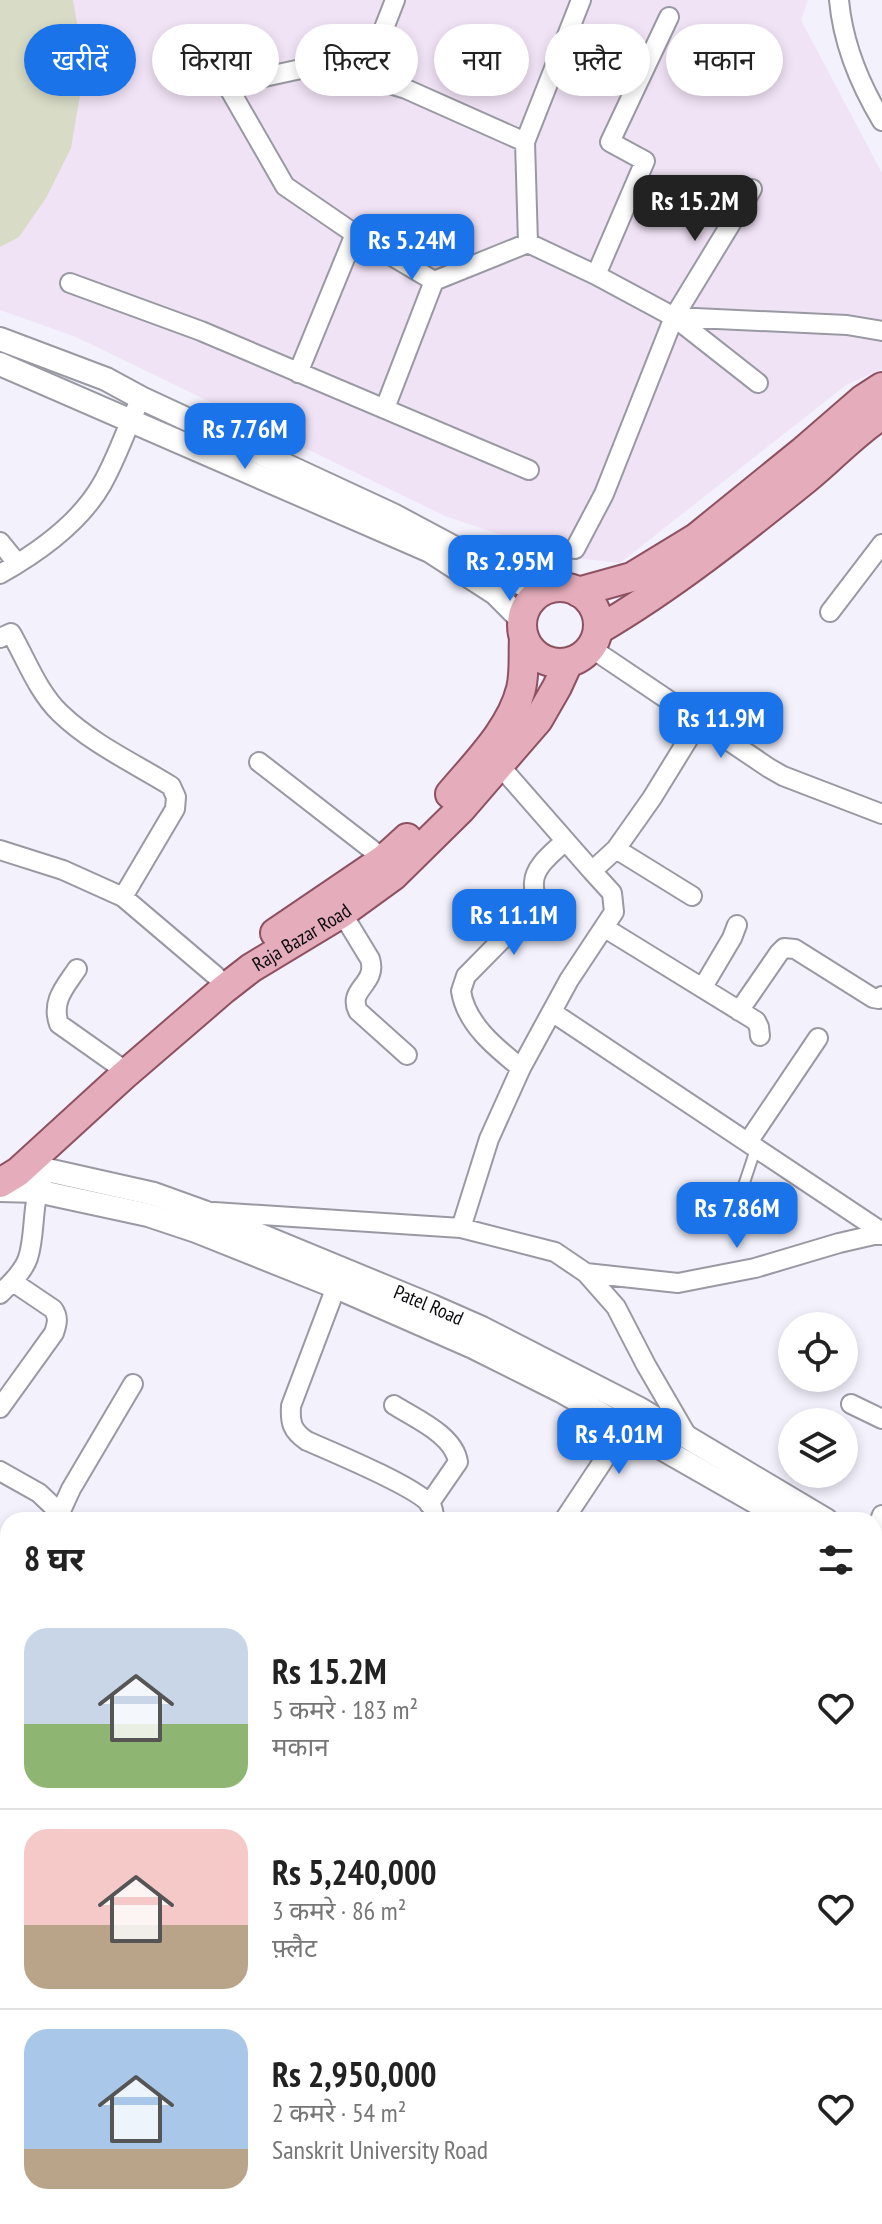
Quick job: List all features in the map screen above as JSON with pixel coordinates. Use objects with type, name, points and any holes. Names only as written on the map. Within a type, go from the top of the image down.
[{"type":"main road","points":[[585,647],[594,608],[588,599],[568,588],[557,587],[539,593],[531,600],[523,629],[530,650],[541,659],[554,663],[585,647],[640,605],[696,538],[862,400],[882,387]]},
{"type":"main road","points":[[578,592],[710,557],[882,415]]},
{"type":"main road","name":"Raja Bazar Road","points":[[9,1179],[40,1136],[162,1021],[216,976],[384,859],[435,812],[515,709],[522,685],[523,629]]},
{"type":"main road","name":"Raja Bazar Road","points":[[9,1179],[224,989],[251,968],[342,913],[393,876],[500,766],[538,720],[585,647]]},
{"type":"street","points":[[386,24],[395,0]]},
{"type":"street","points":[[528,243],[525,142],[581,0]]},
{"type":"street","points":[[839,0],[841,24],[852,61],[882,121]]},
{"type":"street","points":[[596,275],[645,161],[610,142],[669,17]]},
{"type":"street","points":[[418,94],[525,142]]},
{"type":"street","points":[[233,96],[285,186],[355,234],[434,281]]},
{"type":"street","points":[[575,549],[604,494],[674,317],[752,189]]},
{"type":"street","points":[[298,373],[355,234]]},
{"type":"street","points":[[385,408],[434,281],[528,243],[674,317],[758,383]]},
{"type":"street","points":[[70,283],[201,331],[529,470]]},
{"type":"street","points":[[674,317],[847,325],[882,331]]},
{"type":"street","points":[[0,339],[106,379],[393,515],[497,586],[523,629]]},
{"type":"street","points":[[0,364],[430,551],[497,586],[539,593]]},
{"type":"street","points":[[0,574],[60,534],[84,510],[101,487],[141,398]]},
{"type":"street","points":[[0,542],[17,563]]},
{"type":"street","points":[[830,612],[882,544]]},
{"type":"street","points":[[0,638],[11,633],[46,696],[60,713],[86,734],[175,791],[175,809],[123,897]]},
{"type":"street","points":[[585,647],[783,776],[882,814]]},
{"type":"street","points":[[592,871],[616,849],[700,720]]},
{"type":"street","points":[[259,762],[384,859]]},
{"type":"street","points":[[461,1228],[489,1139],[521,1068],[569,980],[614,912],[612,893],[500,766]]},
{"type":"street","points":[[521,1068],[495,1047],[481,1030],[469,1014],[461,991],[466,976],[533,908],[537,870],[565,841]]},
{"type":"street","points":[[616,849],[692,896]]},
{"type":"street","points":[[0,850],[63,870],[123,897],[216,976]]},
{"type":"street","points":[[342,913],[373,967],[354,1005],[407,1055]]},
{"type":"street","points":[[703,987],[737,925]]},
{"type":"street","points":[[605,928],[756,1021],[760,1036]]},
{"type":"street","points":[[739,1011],[779,953],[789,947],[873,998],[882,996]]},
{"type":"street","points":[[77,969],[58,999],[56,1016],[59,1024],[117,1065]]},
{"type":"street","points":[[552,1012],[882,1234]]},
{"type":"street","points":[[752,1145],[818,1038]]},
{"type":"street","name":"Patel Road","points":[[9,1179],[47,1170],[154,1194],[344,1268],[482,1328],[638,1408],[812,1512]]},
{"type":"street","points":[[0,1408],[54,1333],[57,1322],[53,1309],[6,1288],[27,1260],[9,1179]]},
{"type":"street","name":"Patel Road","points":[[9,1179],[148,1215],[336,1287],[473,1347],[561,1391],[773,1512]]},
{"type":"street","points":[[204,1212],[461,1228],[555,1252],[586,1273],[616,1307],[689,1439]]},
{"type":"street","points":[[586,1273],[678,1283],[755,1268],[839,1243],[882,1234]]},
{"type":"street","points":[[336,1287],[291,1406],[290,1421],[296,1434],[307,1441],[425,1499],[431,1512]]},
{"type":"street","points":[[67,1512],[71,1489],[133,1384]]},
{"type":"street","points":[[851,1404],[882,1419]]},
{"type":"street","points":[[394,1405],[440,1434],[456,1452],[458,1462],[431,1512]]},
{"type":"street","points":[[569,1512],[638,1408]]},
{"type":"street","points":[[0,1471],[39,1493],[60,1512]]},
{"type":"lane","points":[[730,1226],[752,1145]]},
{"type":"shaded area","points":[[0,0],[808,0],[801,20],[882,173],[882,369],[846,385],[620,563],[566,557],[445,516],[76,337],[0,310]]},
{"type":"green space","points":[[0,0],[73,0],[77,24],[24,24],[24,96],[80,96],[71,148],[46,198],[19,237],[0,247]]}]
